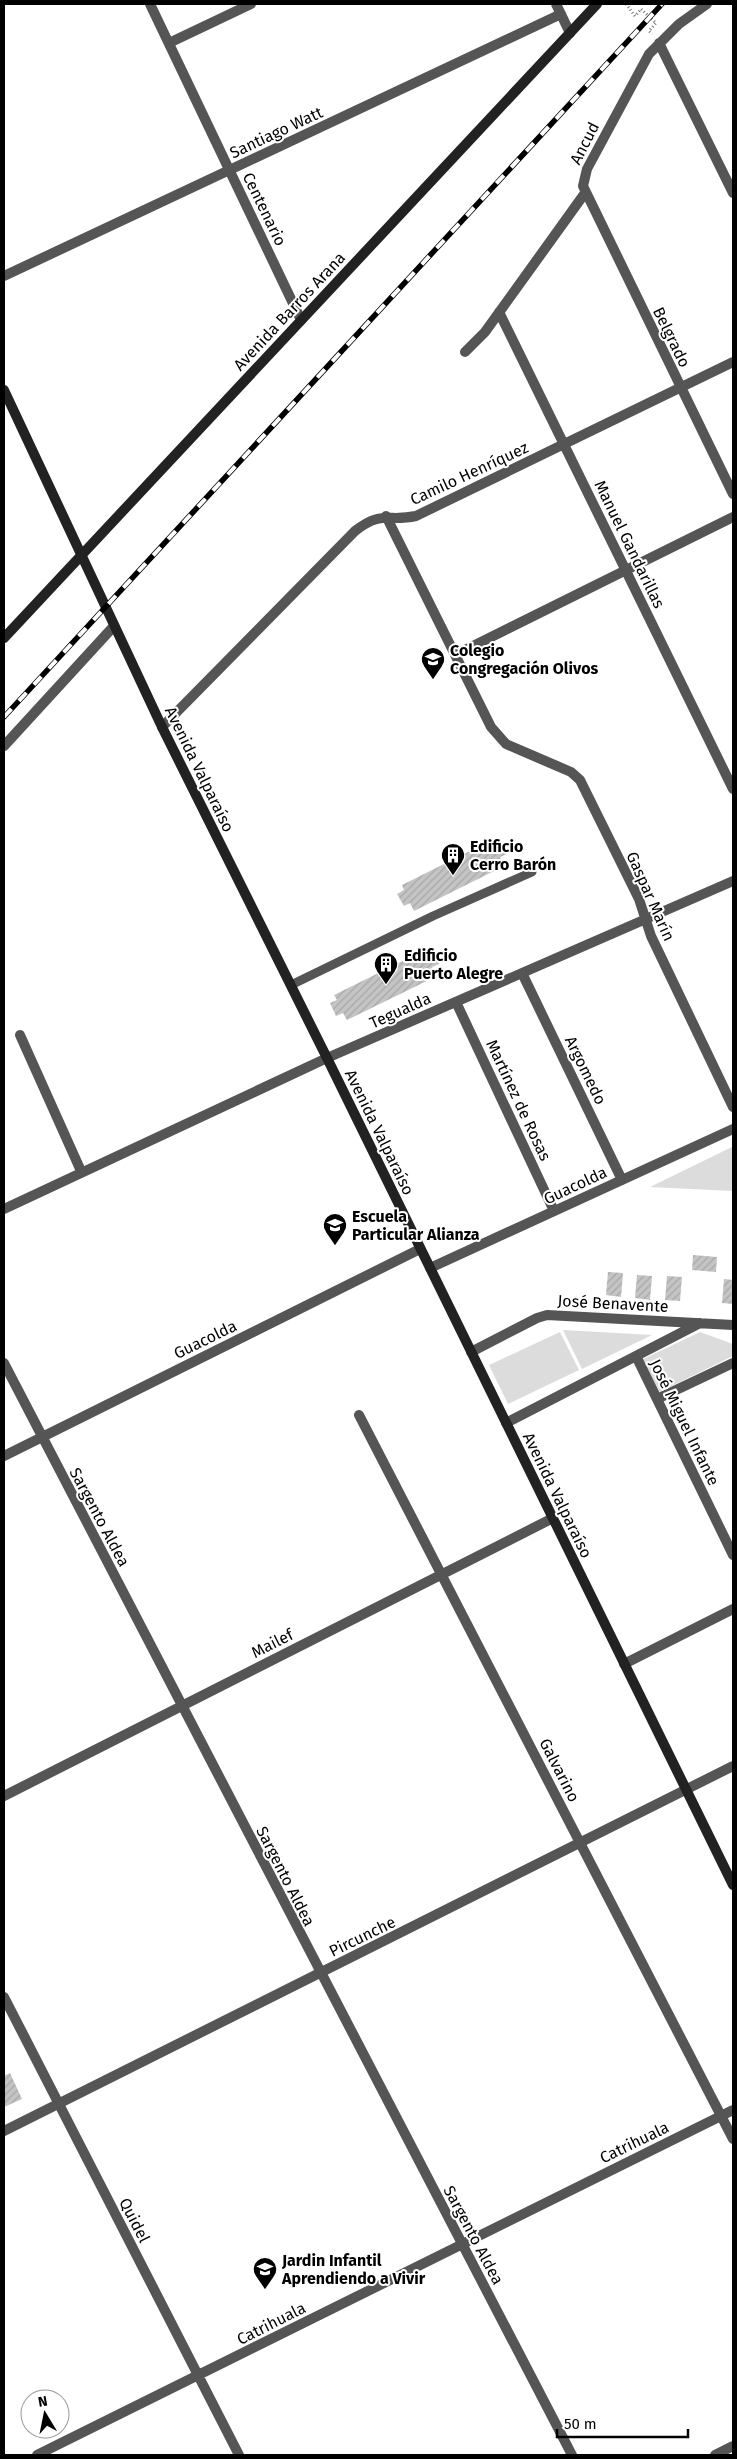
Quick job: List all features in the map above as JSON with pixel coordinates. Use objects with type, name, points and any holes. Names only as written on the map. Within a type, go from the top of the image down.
[{"type":"main road","name":"Avenida Barros Arana","points":[[4,638],[597,4]]},
{"type":"main road","name":"Avenida Valparaíso","points":[[4,390],[162,727],[327,1058],[733,1885]]},
{"type":"street","name":"Centenario","points":[[150,4],[301,320]]},
{"type":"street","points":[[169,43],[252,4]]},
{"type":"street","points":[[556,4],[570,32]]},
{"type":"street","name":"Ancud","points":[[585,193],[583,180],[587,169],[643,63],[659,43],[679,24],[707,4]]},
{"type":"street","name":"Santiago Watt","points":[[4,276],[561,14]]},
{"type":"street","points":[[659,43],[733,193]]},
{"type":"street","points":[[465,352],[486,332],[585,193]]},
{"type":"street","name":"Belgrado","points":[[585,193],[733,494]]},
{"type":"street","name":"Manuel Gandarillas","points":[[499,312],[733,790]]},
{"type":"street","name":"Camilo Henríquez","points":[[162,727],[369,520],[386,516],[402,519],[416,516],[733,362]]},
{"type":"street","points":[[386,516],[457,654],[733,517]]},
{"type":"street","points":[[4,746],[114,626]]},
{"type":"street","name":"Gaspar Marín","points":[[457,654],[491,726],[499,738],[506,744],[571,772],[580,780],[639,900],[651,936],[733,1107]]},
{"type":"street","name":"Tegualda","points":[[4,1209],[81,1171],[327,1058],[733,881]]},
{"type":"street","name":"Argomedo","points":[[522,973],[622,1180]]},
{"type":"street","name":"Martínez de Rosas","points":[[456,1002],[554,1211]]},
{"type":"street","points":[[20,1035],[81,1171]]},
{"type":"street","name":"Guacolda","points":[[430,1268],[733,1129]]},
{"type":"street","name":"Guacolda","points":[[4,1456],[420,1249]]},
{"type":"street","name":"José Benavente","points":[[471,1352],[536,1318],[547,1315],[733,1325]]},
{"type":"street","name":"José Benavente","points":[[506,1423],[702,1322]]},
{"type":"street","name":"José Miguel Infante","points":[[636,1356],[733,1555]]},
{"type":"street","name":"Sargento Aldea","points":[[4,1363],[320,1974],[572,2455]]},
{"type":"street","points":[[657,1399],[733,1363]]},
{"type":"street","name":"Galvarino","points":[[360,1415],[733,2139]]},
{"type":"street","name":"Mailef","points":[[4,1796],[553,1518]]},
{"type":"street","points":[[624,1664],[733,1609]]},
{"type":"street","name":"Pircunche","points":[[4,2130],[581,1844],[733,1766]]},
{"type":"street","name":"Quidel","points":[[4,1998],[239,2455]]},
{"type":"street","name":"Catrihuala","points":[[37,2455],[733,2110]]},
{"type":"street","points":[[715,2455],[733,2446]]},
{"type":"lane","points":[[290,985],[425,920],[532,872]]},
{"type":"path","points":[[626,4],[634,16],[641,9],[656,23],[649,31],[659,43]]},
{"type":"shaded area","points":[[732,1147],[733,1191],[650,1187]]},
{"type":"shaded area","points":[[563,1330],[652,1335],[582,1369]]},
{"type":"shaded area","points":[[560,1332],[579,1370],[508,1404],[489,1365]]},
{"type":"shaded area","points":[[700,1332],[733,1344],[733,1356],[653,1395],[637,1362]]},
{"type":"building","name":"Edificio Cerro Barón","points":[[492,840],[495,845],[501,842],[507,854],[500,857],[504,866],[414,911],[410,903],[404,906],[397,894],[404,890],[402,885]]},
{"type":"building","name":"Edificio Puerto Alegre","points":[[425,950],[427,955],[434,952],[439,964],[432,967],[437,976],[347,1020],[343,1013],[336,1016],[330,1003],[337,1000],[334,995]]},
{"type":"building","points":[[693,1255],[717,1257],[716,1272],[692,1270]]},
{"type":"building","points":[[608,1272],[623,1273],[621,1297],[606,1295]]},
{"type":"building","points":[[637,1275],[652,1276],[650,1300],[635,1298]]},
{"type":"building","points":[[667,1276],[682,1277],[680,1301],[665,1300]]},
{"type":"building","points":[[724,1279],[733,1280],[733,1304],[722,1303]]},
{"type":"building","points":[[10,2073],[22,2099],[4,2107],[4,2076]]},
{"type":"railway","points":[[4,717],[662,4]]},
{"type":"place","name":"Colegio Congregación Olivos","points":[[433,680]]},
{"type":"place","name":"Edificio Cerro Barón","points":[[453,876]]},
{"type":"place","name":"Edificio Puerto Alegre","points":[[386,985]]},
{"type":"place","name":"Escuela Particular Alianza","points":[[335,1246]]},
{"type":"place","name":"Jardin Infantil Aprendiendo a Vivir","points":[[265,2290]]}]
